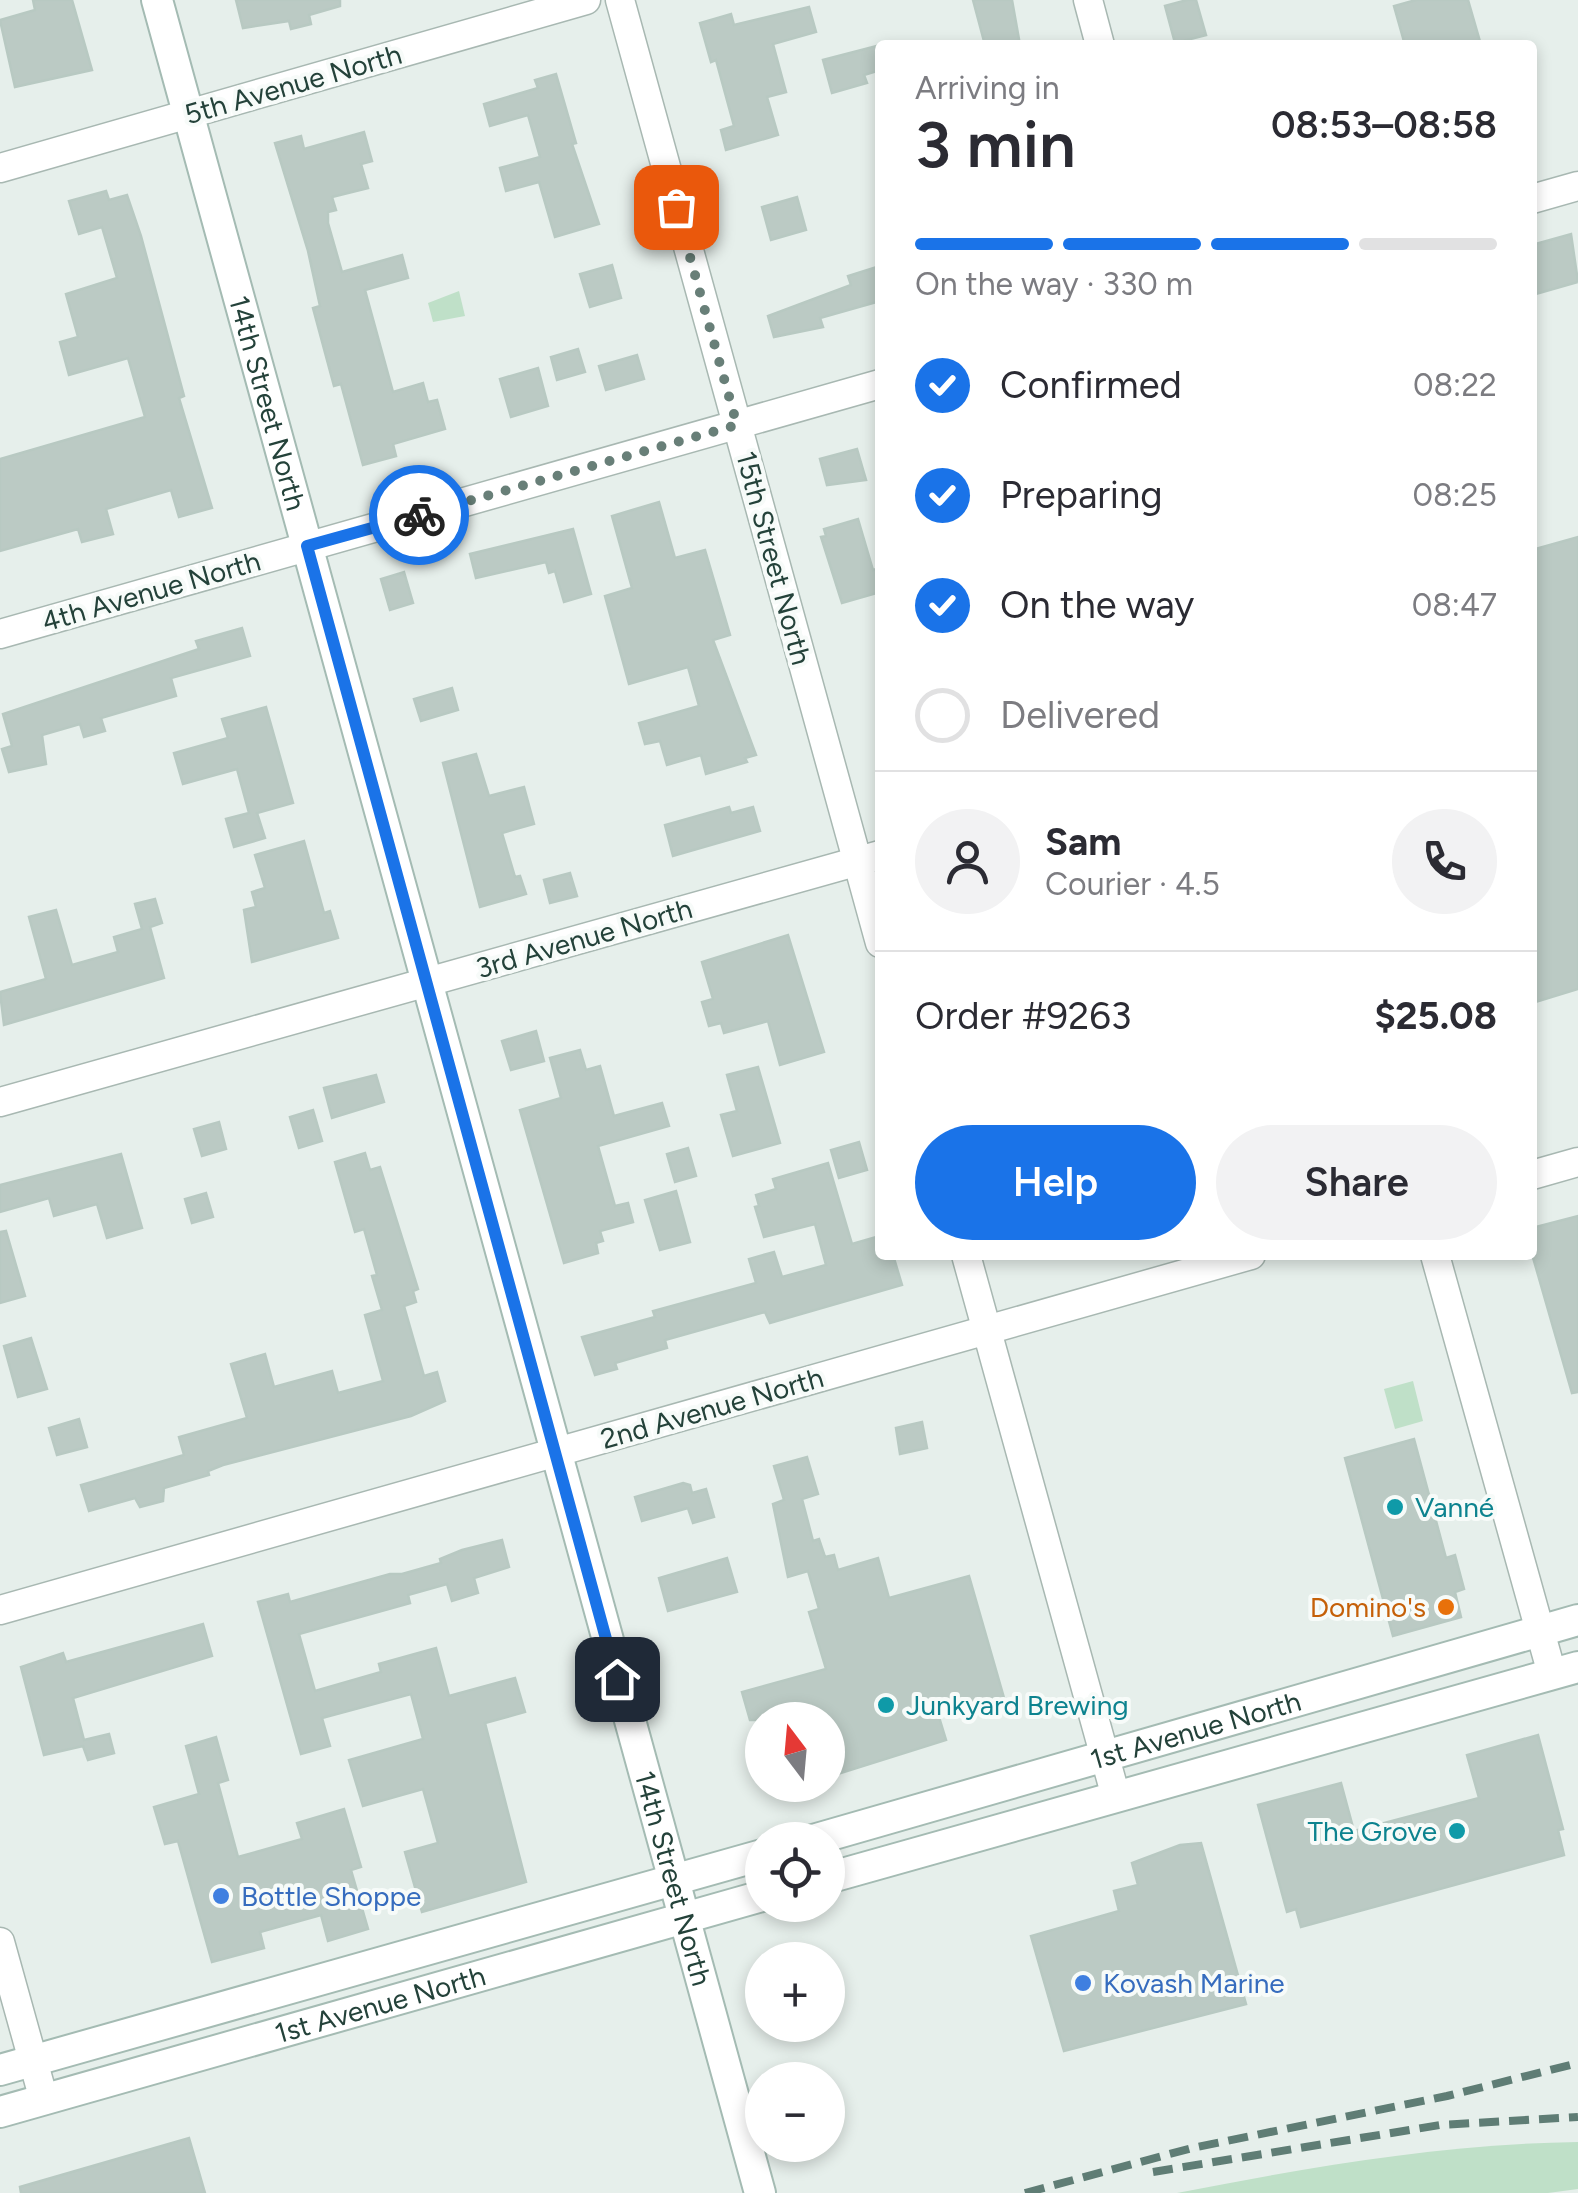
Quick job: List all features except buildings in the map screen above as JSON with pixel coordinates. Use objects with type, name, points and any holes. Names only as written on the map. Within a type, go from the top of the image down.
[{"type":"main road","name":"14th Street North","points":[[157,0],[760,2193]]},
{"type":"main road","name":"1st Avenue North","points":[[845,1831],[1578,1620]]},
{"type":"main road","name":"1st Avenue North","points":[[845,1873],[1565,1670]]},
{"type":"main road","name":"1st Avenue North","points":[[0,2070],[745,1860]]},
{"type":"main road","name":"1st Avenue North","points":[[0,2112],[745,1901]]},
{"type":"street","name":"5th Avenue North","points":[[0,168],[586,0]]},
{"type":"street","name":"15th Street North","points":[[620,0],[737,425],[869,858],[875,904]]},
{"type":"street","points":[[1088,0],[1099,40]]},
{"type":"street","points":[[1537,198],[1578,186]]},
{"type":"street","name":"4th Avenue North","points":[[0,634],[875,385]]},
{"type":"street","name":"3rd Avenue North","points":[[0,1102],[869,858]]},
{"type":"street","points":[[1537,1174],[1578,1162]]},
{"type":"street","points":[[967,1260],[1116,1797]]},
{"type":"street","name":"2nd Avenue North","points":[[0,1610],[1234,1260]]},
{"type":"street","points":[[1436,1260],[1539,1631],[1565,1670]]},
{"type":"street","points":[[0,1942],[44,2100]]},
{"type":"green space","points":[[459,291],[465,316],[433,322],[428,303]]},
{"type":"green space","points":[[1413,1381],[1423,1421],[1395,1429],[1384,1389]]},
{"type":"green space","points":[[1578,2142],[1578,2189],[1548,2193],[1177,2193],[1376,2158]]},
{"type":"railway","points":[[1025,2193],[1192,2148],[1447,2096],[1578,2063]]},
{"type":"railway","points":[[1153,2172],[1440,2125],[1578,2117]]},
{"type":"way so far","points":[[419,515],[737,425],[676,207]]},
{"type":"place","name":"Vanné","points":[[1395,1507]]},
{"type":"place","name":"Domino's","points":[[1446,1607]]},
{"type":"place","name":"Junkyard Brewing","points":[[886,1705]]},
{"type":"place","name":"The Grove","points":[[1457,1831]]},
{"type":"place","name":"Bottle Shoppe","points":[[221,1896]]},
{"type":"place","name":"Kovash Marine","points":[[1083,1983]]},
{"type":"route","points":[[419,515],[307,546],[617,1679]]}]
